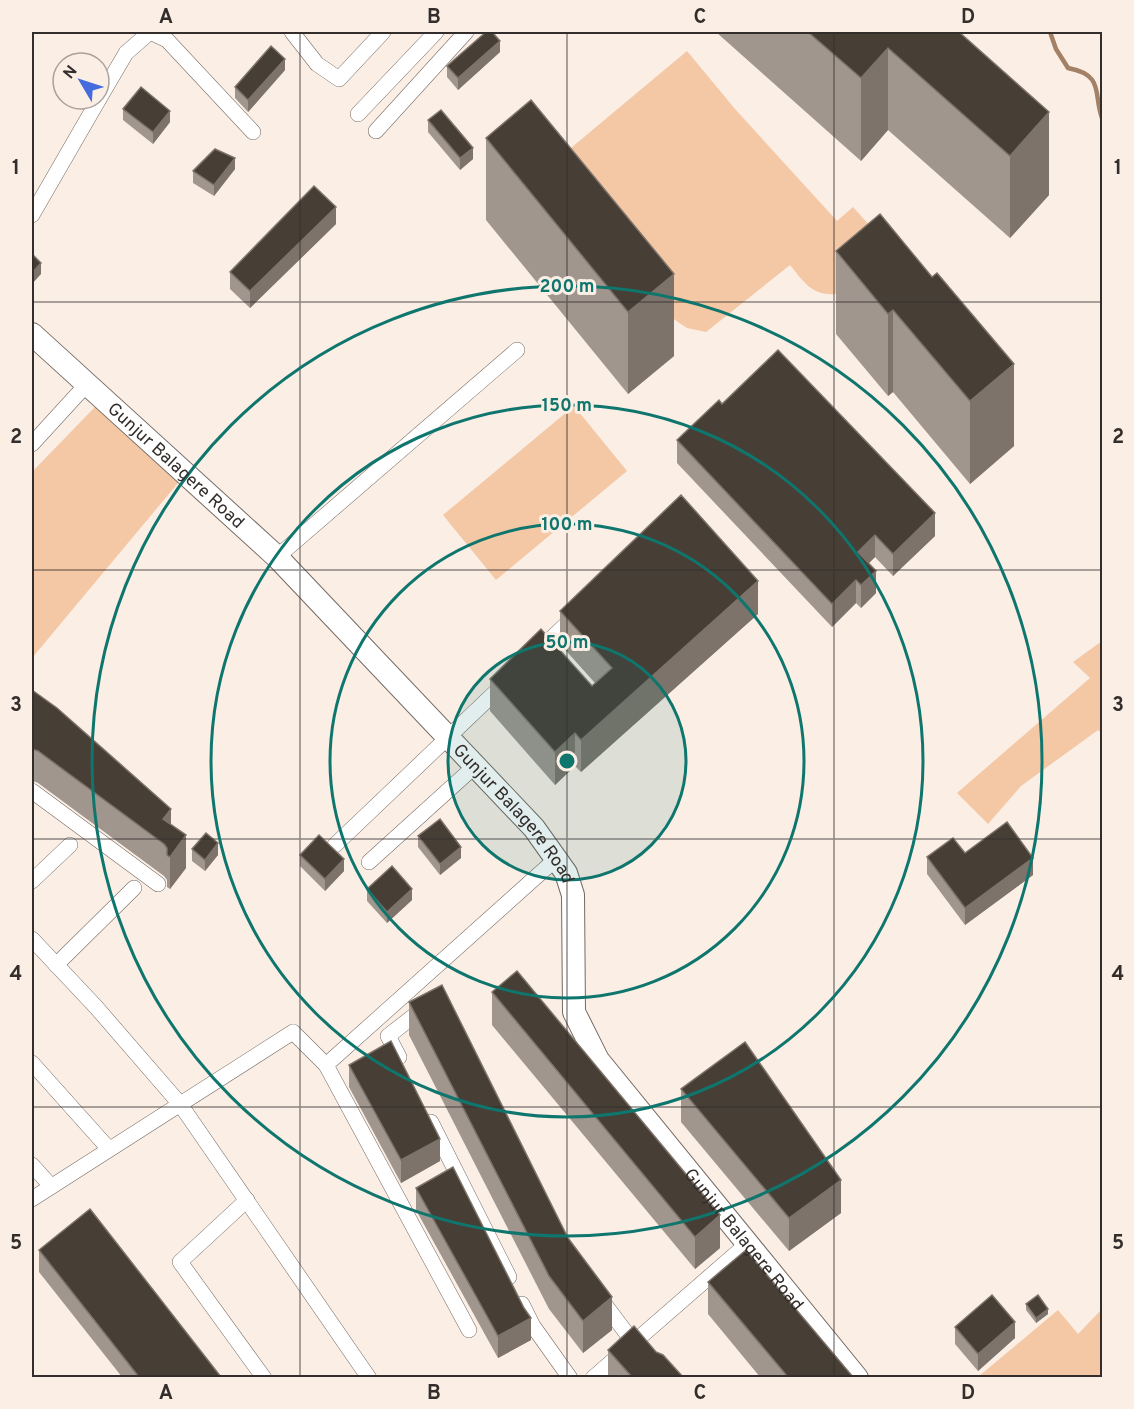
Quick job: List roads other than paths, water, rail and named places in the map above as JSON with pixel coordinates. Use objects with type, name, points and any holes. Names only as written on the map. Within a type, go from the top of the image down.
[{"type":"street","points":[[111,79],[126,53],[150,32],[167,40],[253,132]]},
{"type":"street","points":[[292,32],[317,64],[339,79],[383,32]]},
{"type":"street","points":[[358,114],[436,32]]},
{"type":"street","points":[[376,131],[466,32]]},
{"type":"street","points":[[32,215],[92,111]]},
{"type":"street","name":"Gunjur Balagere Road","points":[[32,334],[277,557],[534,828],[566,873],[573,895],[574,1012],[598,1060],[857,1377]]},
{"type":"street","points":[[277,557],[517,350]]},
{"type":"street","points":[[32,444],[86,385]]},
{"type":"street","points":[[529,661],[587,605]]},
{"type":"street","points":[[335,845],[512,676]]},
{"type":"street","points":[[369,862],[476,765]]},
{"type":"street","points":[[32,791],[158,884]]},
{"type":"street","points":[[32,881],[70,845]]},
{"type":"street","points":[[326,1065],[556,859]]},
{"type":"street","points":[[56,965],[134,888]]},
{"type":"street","points":[[32,939],[96,1007],[180,1104],[369,1377]]},
{"type":"street","points":[[404,1067],[388,1036],[433,1001]]},
{"type":"street","points":[[32,1198],[293,1032],[326,1065],[469,1330]]},
{"type":"street","points":[[32,1063],[109,1149]]},
{"type":"street","points":[[424,1109],[533,1326],[570,1377]]},
{"type":"street","points":[[32,1165],[51,1186]]},
{"type":"street","points":[[247,1200],[180,1262],[264,1377]]},
{"type":"street","points":[[593,1377],[747,1244]]},
{"type":"street","points":[[591,1285],[633,1342],[663,1377]]},
{"type":"waterway","points":[[1050,32],[1056,49],[1068,68],[1088,75],[1093,81],[1102,118]]}]
